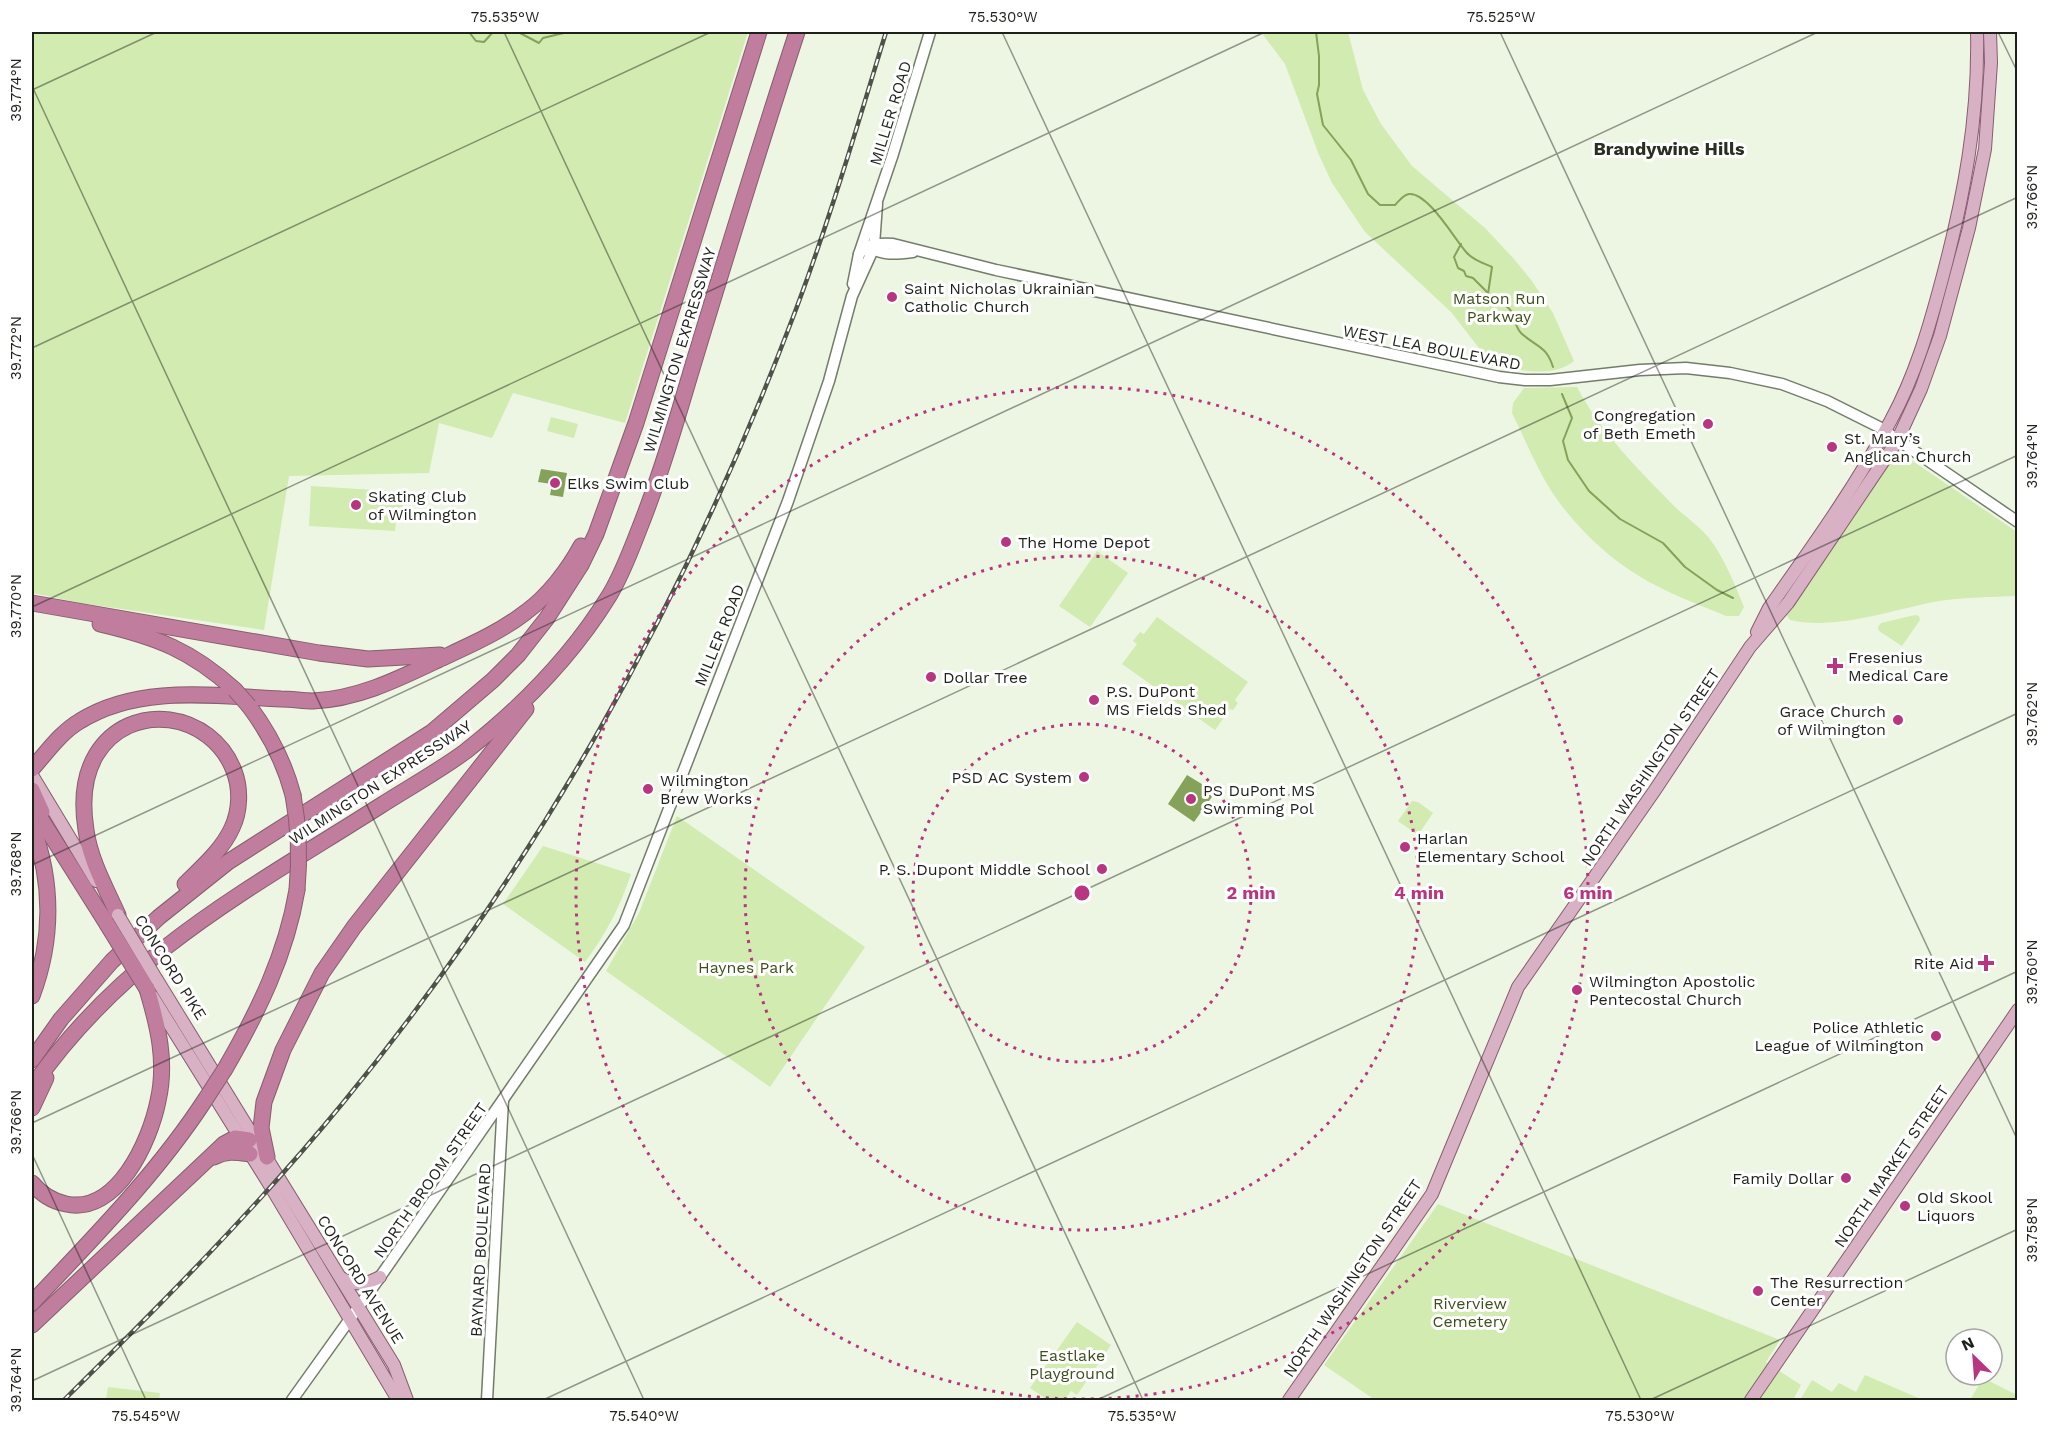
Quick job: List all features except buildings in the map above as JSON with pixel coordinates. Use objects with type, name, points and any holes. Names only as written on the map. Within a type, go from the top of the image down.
[{"type":"highway","name":"WILMINGTON EXPRESSWAY","points":[[32,1060],[61,1019],[112,961],[141,933],[207,877],[432,732],[493,680],[518,655],[547,618],[581,565],[596,534],[636,423],[759,32]]},
{"type":"highway","name":"WILMINGTON EXPRESSWAY","points":[[32,1087],[79,1026],[120,985],[160,950],[198,922],[464,753],[503,720],[564,660],[610,594],[649,504],[797,32]]},
{"type":"highway","points":[[32,769],[63,735],[80,721],[132,700],[174,695],[312,701],[343,697],[376,688],[499,631],[527,612],[552,588],[577,553],[594,520],[621,447],[636,423]]},
{"type":"highway","points":[[32,603],[319,653],[368,659],[452,654]]},
{"type":"highway","points":[[32,609],[131,632],[174,647],[206,665],[235,690],[274,743],[286,770],[293,795],[299,840],[297,890],[289,927],[273,976],[252,1021],[225,1069],[170,1151],[32,1303]]},
{"type":"highway","points":[[267,1157],[261,1128],[264,1102],[298,1016],[322,973],[354,927],[564,660]]},
{"type":"highway","points":[[79,999],[136,930],[184,886],[218,850],[232,828],[239,795],[233,767],[222,748],[202,730],[188,724],[160,719],[129,726],[102,746],[89,770],[84,796],[87,840],[112,920]]},
{"type":"highway","points":[[32,790],[61,850]]},
{"type":"highway","name":"CONCORD PIKE","points":[[32,805],[61,850],[112,920],[152,984]]},
{"type":"highway","points":[[32,825],[46,877],[48,915],[45,951],[32,996]]},
{"type":"highway","points":[[32,1183],[53,1200],[73,1205],[93,1202],[116,1185],[136,1159],[149,1132],[156,1109],[162,1070],[161,1039],[152,984]]},
{"type":"highway","points":[[32,1108],[47,1074],[120,985]]},
{"type":"highway","points":[[32,1325],[224,1144],[235,1138],[246,1144]]},
{"type":"main road","name":"NORTH WASHINGTON STREET","points":[[1750,647],[1769,608],[1863,471],[1900,400],[1925,340],[1954,235],[1971,148],[1975,113],[1977,32]]},
{"type":"main road","name":"NORTH WASHINGTON STREET","points":[[1289,1401],[1432,1194],[1518,987],[1655,790],[1750,647],[1788,603],[1897,441],[1921,388],[1940,336],[1969,228],[1984,149],[1991,63],[1990,32]]},
{"type":"main road","name":"CONCORD PIKE","points":[[32,776],[112,920]]},
{"type":"main road","name":"CONCORD PIKE","points":[[152,984],[267,1157],[275,1182]]},
{"type":"main road","name":"CONCORD PIKE","points":[[152,984],[196,1068],[246,1144],[275,1182]]},
{"type":"main road","name":"NORTH MARKET STREET","points":[[1751,1401],[2018,1010]]},
{"type":"main road","points":[[246,1144],[345,1300],[352,1307],[359,1308]]},
{"type":"main road","name":"CONCORD AVENUE","points":[[275,1182],[340,1278],[394,1365],[407,1401]]},
{"type":"main road","name":"CONCORD AVENUE","points":[[275,1182],[349,1320],[398,1401]]},
{"type":"main road","points":[[340,1278],[360,1285],[380,1278]]},
{"type":"street","name":"MILLER ROAD","points":[[591,975],[628,917],[788,501],[829,381],[852,296],[859,254],[870,245],[877,204],[930,32]]},
{"type":"street","name":"MILLER ROAD","points":[[852,296],[865,270],[877,204]]},
{"type":"street","points":[[865,270],[898,250],[883,237],[875,221]]},
{"type":"street","name":"WEST LEA BOULEVARD","points":[[870,245],[884,253],[898,250],[917,252],[1498,377],[1550,380],[1668,368],[1708,370],[1750,376],[1819,397],[1884,431],[2018,522]]},
{"type":"street","name":"NORTH BROOM STREET","points":[[292,1401],[591,975]]},
{"type":"street","name":"BAYNARD BOULEVARD","points":[[488,1401],[503,1100]]},
{"type":"green space","points":[[32,32],[748,32],[625,423],[513,393],[492,438],[439,423],[429,473],[289,476],[264,630],[81,603],[32,593]]},
{"type":"green space","name":"Matson Run Parkway","points":[[1261,32],[1348,32],[1363,90],[1381,124],[1412,166],[1485,228],[1532,281],[1553,313],[1574,361],[1565,367],[1546,371],[1493,366],[1451,312],[1365,232],[1332,183],[1319,155],[1285,64]]},
{"type":"green space","points":[[1577,387],[1597,420],[1622,450],[1715,546],[1729,571],[1744,607],[1739,616],[1726,616],[1672,594],[1627,568],[1588,536],[1556,498],[1512,413],[1513,403],[1524,388]]},
{"type":"green space","points":[[551,417],[578,424],[574,438],[547,431]]},
{"type":"green space","points":[[1895,449],[2017,532],[2017,596],[1939,601],[1845,621],[1807,623],[1790,620],[1785,613]]},
{"type":"green space","name":"Skating Club of Wilmington","points":[[311,486],[406,492],[406,499],[403,499],[402,511],[397,511],[395,531],[309,526]]},
{"type":"green space","points":[[1097,551],[1128,573],[1090,627],[1059,606]]},
{"type":"green space","points":[[1919,616],[1920,620],[1902,646],[1879,631],[1878,627],[1881,623]]},
{"type":"green space","points":[[1157,617],[1248,682],[1235,700],[1238,703],[1233,710],[1230,709],[1215,730],[1122,664],[1137,644],[1133,641],[1140,632],[1144,634]]},
{"type":"green space","points":[[1412,801],[1418,802],[1433,813],[1418,835],[1398,821]]},
{"type":"green space","name":"Haynes Park","points":[[677,816],[865,947],[770,1087],[606,971],[639,913]]},
{"type":"green space","points":[[543,846],[631,874],[612,920],[585,962],[503,904]]},
{"type":"green space","name":"Riverview Cemetery","points":[[1438,1204],[1780,1340],[1766,1362],[1801,1385],[1793,1400],[1375,1400],[1324,1365]]},
{"type":"green space","name":"Eastlake Playground","points":[[1077,1322],[1111,1345],[1077,1395],[1071,1391],[1064,1400],[1048,1400],[1030,1388]]},
{"type":"green space","points":[[1865,1375],[1923,1400],[1800,1400],[1812,1380],[1832,1392],[1839,1383],[1856,1392]]},
{"type":"green space","points":[[108,1387],[160,1393],[159,1400],[106,1400]]},
{"type":"green space","points":[[1978,1387],[2001,1387],[2017,1395],[2017,1400],[1970,1400]]},
{"type":"shaded area","name":"Elks Swim Club","points":[[541,469],[567,473],[563,497],[550,495],[552,484],[538,482]]},
{"type":"shaded area","name":"PS DuPont MS Swimming Pol","points":[[1187,775],[1214,794],[1194,822],[1168,804]]},
{"type":"waterway","points":[[469,32],[476,41],[484,42],[493,32]]},
{"type":"waterway","points":[[518,32],[539,43],[543,38],[568,32]]},
{"type":"waterway","points":[[1316,32],[1319,56],[1317,94],[1323,125],[1351,160],[1368,194],[1380,205],[1395,205],[1409,194],[1416,195],[1433,208],[1469,255],[1492,267],[1488,294],[1509,308],[1519,331],[1544,350],[1553,367]]},
{"type":"waterway","points":[[1461,244],[1454,257],[1458,268],[1464,271],[1466,276],[1473,278],[1488,293]]},
{"type":"waterway","points":[[1562,394],[1572,418],[1563,441],[1568,460],[1589,491],[1620,519],[1663,543],[1685,567],[1717,590],[1733,598]]},
{"type":"railway","points":[[64,1400],[242,1219],[342,1104],[412,1015],[478,924],[598,733],[652,634],[702,533],[748,430],[816,252],[886,32]]},
{"type":"place","name":"Saint Nicholas Ukrainian Catholic Church","points":[[892,297]]},
{"type":"place","name":"Congregation of Beth Emeth","points":[[1708,424]]},
{"type":"place","name":"St. Mary’s Anglican Church","points":[[1832,447]]},
{"type":"place","name":"Elks Swim Club","points":[[555,483]]},
{"type":"place","name":"Skating Club of Wilmington","points":[[356,505]]},
{"type":"place","name":"The Home Depot","points":[[1006,542]]},
{"type":"place","name":"Fresenius Medical Care","points":[[1835,666]]},
{"type":"place","name":"Dollar Tree","points":[[931,677]]},
{"type":"place","name":"P.S. DuPont MS Fields Shed","points":[[1094,700]]},
{"type":"place","name":"Grace Church of Wilmington","points":[[1898,720]]},
{"type":"place","name":"PSD AC System","points":[[1084,777]]},
{"type":"place","name":"Wilmington Brew Works","points":[[648,789]]},
{"type":"place","name":"PS DuPont MS Swimming Pol","points":[[1191,799]]},
{"type":"place","name":"Harlan Elementary School","points":[[1405,847]]},
{"type":"place","name":"P. S. Dupont Middle School","points":[[1102,869]]},
{"type":"place","name":"Rite Aid","points":[[1986,963]]},
{"type":"place","name":"Wilmington Apostolic Pentecostal Church","points":[[1577,990]]},
{"type":"place","name":"Police Athletic League of Wilmington","points":[[1936,1036]]},
{"type":"place","name":"Family Dollar","points":[[1846,1178]]},
{"type":"place","name":"Old Skool Liquors","points":[[1905,1206]]},
{"type":"place","name":"The Resurrection Center","points":[[1758,1291]]},
{"type":"district","name":"Brandywine Hills","points":[[1669,149]]}]
